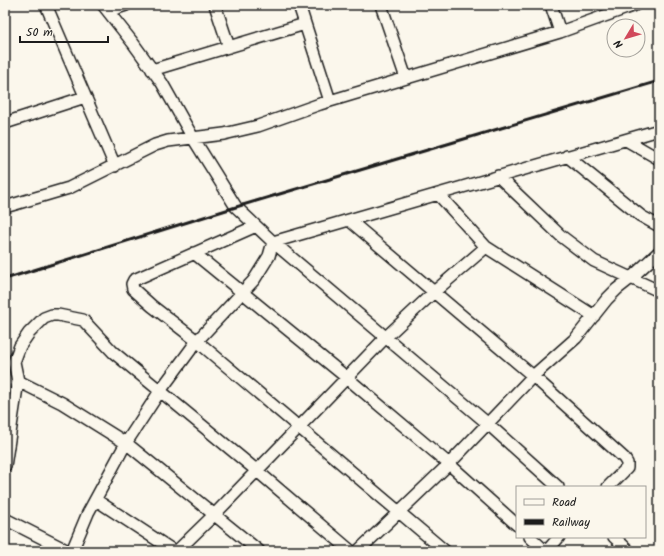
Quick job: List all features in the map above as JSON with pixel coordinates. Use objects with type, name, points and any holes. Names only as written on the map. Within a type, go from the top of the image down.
[{"type":"street","points":[[46,5],[115,166]]},
{"type":"street","points":[[126,5],[106,8],[162,83],[192,138],[236,207],[273,242],[487,423],[557,486]]},
{"type":"street","points":[[215,5],[229,47]]},
{"type":"street","points":[[299,5],[330,101]]},
{"type":"street","points":[[381,5],[406,78]]},
{"type":"street","points":[[551,5],[560,32]]},
{"type":"street","points":[[5,207],[69,188],[155,145],[168,141],[224,134],[258,126],[330,101],[560,32],[631,6]]},
{"type":"street","points":[[152,70],[305,24]]},
{"type":"street","points":[[5,122],[86,97]]},
{"type":"street","points":[[273,242],[659,130]]},
{"type":"street","points":[[626,140],[659,159]]},
{"type":"street","points":[[567,156],[641,216],[659,226]]},
{"type":"street","points":[[498,176],[561,236],[594,261],[659,290]]},
{"type":"street","points":[[438,194],[486,247],[594,316]]},
{"type":"street","points":[[349,220],[533,376],[624,458],[627,463],[627,468],[609,486]]},
{"type":"street","points":[[256,226],[134,280],[132,284],[133,289],[152,306],[197,341],[445,551]]},
{"type":"street","points":[[72,551],[88,513],[126,443],[160,391],[197,341],[254,280],[269,256],[273,242]]},
{"type":"street","points":[[177,551],[386,337],[434,292],[486,247]]},
{"type":"street","points":[[358,551],[449,464],[533,376],[571,343],[617,289],[659,252]]},
{"type":"street","points":[[194,254],[346,377],[449,464],[516,524]]},
{"type":"street","points":[[5,466],[18,381],[14,362],[20,346],[29,333],[44,318],[52,315],[58,315],[83,320],[113,352],[256,470],[351,551]]},
{"type":"street","points":[[18,381],[62,403],[126,443],[259,551]]},
{"type":"street","points":[[96,500],[174,551]]},
{"type":"street","points":[[5,519],[68,551]]},
{"type":"street","points":[[531,538],[546,551],[558,538]]},
{"type":"street","points":[[615,538],[629,551]]},
{"type":"railway","points":[[5,279],[236,207],[659,81]]}]
